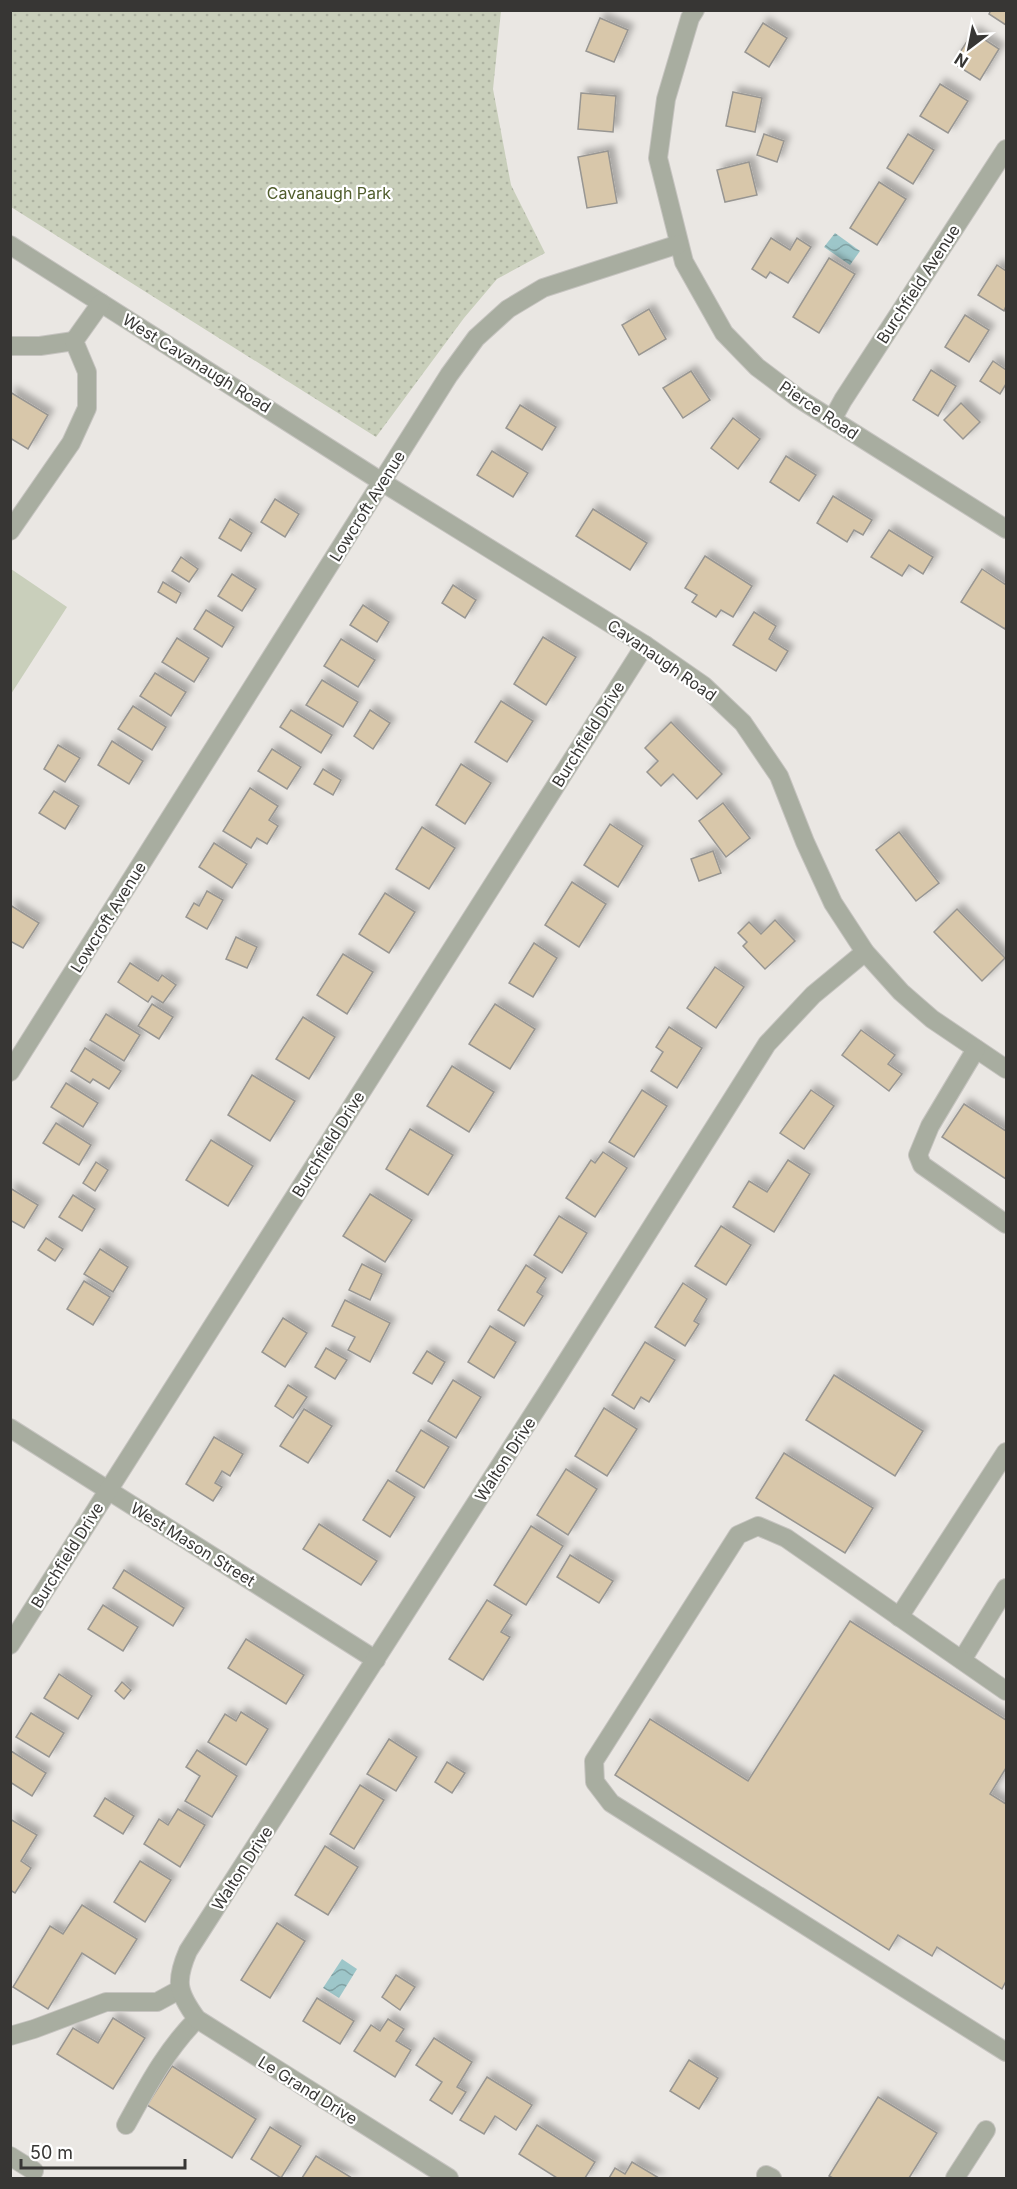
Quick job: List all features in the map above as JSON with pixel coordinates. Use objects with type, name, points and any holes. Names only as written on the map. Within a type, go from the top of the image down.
[{"type":"street","points":[[679,244],[658,158],[666,99],[690,18],[695,10]]},
{"type":"street","name":"Burchfield Avenue","points":[[832,420],[1006,149]]},
{"type":"street","name":"Pierce Road","points":[[679,244],[684,262],[724,333],[757,368],[832,420],[1006,529]]},
{"type":"street","name":"Lowcroft Avenue","points":[[10,1072],[449,375],[476,338],[508,309],[543,288],[679,244]]},
{"type":"street","name":"West Cavanaugh Road","points":[[10,245],[382,482]]},
{"type":"street","points":[[10,346],[40,346],[74,341],[101,303]]},
{"type":"street","points":[[10,531],[71,443],[87,408],[87,372],[74,341]]},
{"type":"street","name":"Cavanaugh Road","points":[[382,482],[645,645],[704,686],[743,723],[779,776],[833,903],[865,952],[901,992],[932,1019],[1006,1068]]},
{"type":"street","name":"Burchfield Drive","points":[[10,1645],[645,645]]},
{"type":"street","name":"Walton Drive","points":[[179,1990],[180,1970],[188,1951],[376,1660],[767,1044],[813,995],[865,952]]},
{"type":"street","points":[[976,1049],[930,1126],[918,1155],[922,1165],[1006,1224]]},
{"type":"street","name":"West Mason Street","points":[[10,1428],[376,1660]]},
{"type":"street","points":[[899,1617],[1006,1452]]},
{"type":"street","points":[[1006,1691],[786,1538],[758,1526],[738,1534],[594,1761],[595,1782],[612,1803],[1006,2052]]},
{"type":"street","points":[[962,1660],[1006,1588]]},
{"type":"street","points":[[10,2036],[34,2030],[106,2002],[157,2002],[179,1990]]},
{"type":"street","name":"Le Grand Drive","points":[[179,1990],[185,2004],[197,2019],[449,2178]]},
{"type":"street","points":[[126,2125],[151,2079],[178,2038],[197,2019]]},
{"type":"street","points":[[955,2178],[986,2130]]},
{"type":"street","points":[[10,2156],[37,2176]]},
{"type":"green space","name":"Cavanaugh Park","points":[[10,11],[501,11],[493,89],[511,185],[545,253],[497,279],[464,318],[376,437],[11,207]]},
{"type":"green space","points":[[11,569],[67,607],[11,694]]},
{"type":"water","points":[[835,233],[860,251],[850,265],[824,247]]},
{"type":"water","points":[[342,1959],[357,1969],[339,1998],[323,1988]]},
{"type":"building","points":[[991,10],[1006,10],[1006,25],[989,14]]},
{"type":"building","points":[[600,18],[628,30],[614,62],[586,51]]},
{"type":"building","points":[[763,23],[787,38],[769,67],[745,52]]},
{"type":"building","points":[[973,32],[999,49],[980,80],[953,63]]},
{"type":"building","points":[[940,84],[968,101],[948,133],[920,116]]},
{"type":"building","points":[[733,92],[762,98],[755,132],[726,126]]},
{"type":"building","points":[[581,93],[616,96],[613,132],[578,129]]},
{"type":"building","points":[[764,134],[784,141],[777,162],[757,155]]},
{"type":"building","points":[[908,134],[934,150],[913,184],[887,168]]},
{"type":"building","points":[[608,151],[617,203],[587,208],[578,157]]},
{"type":"building","points":[[749,162],[757,195],[725,202],[717,170]]},
{"type":"building","points":[[879,182],[906,199],[877,245],[850,228]]},
{"type":"building","points":[[771,238],[790,250],[797,238],[811,247],[788,283],[770,272],[766,278],[752,269]]},
{"type":"building","points":[[829,258],[855,274],[819,333],[793,317]]},
{"type":"building","points":[[997,265],[1006,271],[1004,311],[978,295]]},
{"type":"building","points":[[649,309],[666,339],[639,355],[622,325]]},
{"type":"building","points":[[965,315],[989,330],[969,362],[945,347]]},
{"type":"building","points":[[993,361],[1006,370],[1006,384],[1000,394],[980,381]]},
{"type":"building","points":[[931,370],[956,386],[938,416],[913,400]]},
{"type":"building","points":[[691,371],[710,400],[683,418],[663,388]]},
{"type":"building","points":[[10,392],[48,415],[28,449],[10,438]]},
{"type":"building","points":[[961,403],[980,422],[963,439],[944,420]]},
{"type":"building","points":[[520,405],[556,427],[542,450],[506,428]]},
{"type":"building","points":[[733,418],[760,439],[738,469],[711,448]]},
{"type":"building","points":[[492,451],[528,473],[513,497],[477,475]]},
{"type":"building","points":[[786,456],[816,475],[799,501],[770,482]]},
{"type":"building","points":[[833,496],[872,520],[863,535],[854,530],[847,542],[817,523]]},
{"type":"building","points":[[275,499],[299,514],[285,537],[261,522]]},
{"type":"building","points":[[593,509],[647,543],[630,570],[576,536]]},
{"type":"building","points":[[230,519],[252,533],[241,551],[219,538]]},
{"type":"building","points":[[889,530],[933,557],[923,574],[909,565],[902,576],[871,557]]},
{"type":"building","points":[[705,556],[752,586],[733,617],[721,610],[716,617],[692,602],[697,595],[685,588]]},
{"type":"building","points":[[181,557],[198,569],[189,582],[172,571]]},
{"type":"building","points":[[982,569],[1006,585],[1005,629],[961,602]]},
{"type":"building","points":[[232,574],[256,589],[242,611],[218,596]]},
{"type":"building","points":[[163,582],[181,593],[176,603],[158,592]]},
{"type":"building","points":[[453,585],[476,600],[465,618],[442,603]]},
{"type":"building","points":[[363,605],[389,622],[377,642],[350,625]]},
{"type":"building","points":[[206,610],[234,627],[222,647],[194,629]]},
{"type":"building","points":[[754,612],[776,626],[769,639],[788,651],[776,671],[733,645]]},
{"type":"building","points":[[543,637],[576,657],[546,705],[514,684]]},
{"type":"building","points":[[177,638],[209,658],[194,682],[162,662]]},
{"type":"building","points":[[341,639],[375,660],[358,687],[324,666]]},
{"type":"building","points":[[155,673],[186,692],[171,716],[140,696]]},
{"type":"building","points":[[322,680],[358,702],[343,727],[306,705]]},
{"type":"building","points":[[501,701],[533,721],[507,762],[475,742]]},
{"type":"building","points":[[133,706],[166,727],[152,750],[118,729]]},
{"type":"building","points":[[291,710],[332,735],[321,753],[280,727]]},
{"type":"building","points":[[370,710],[390,723],[373,749],[354,736]]},
{"type":"building","points":[[671,722],[722,774],[697,799],[673,774],[661,786],[647,772],[658,761],[645,748]]},
{"type":"building","points":[[112,741],[143,761],[129,784],[98,765]]},
{"type":"building","points":[[58,745],[80,758],[65,782],[44,769]]},
{"type":"building","points":[[272,749],[301,767],[287,789],[258,771]]},
{"type":"building","points":[[461,764],[491,783],[465,824],[436,805]]},
{"type":"building","points":[[323,769],[341,780],[333,795],[314,784]]},
{"type":"building","points":[[250,788],[278,806],[269,820],[278,826],[267,844],[257,838],[251,848],[223,831]]},
{"type":"building","points":[[54,791],[79,806],[65,829],[39,813]]},
{"type":"building","points":[[723,803],[750,838],[726,857],[699,821]]},
{"type":"building","points":[[610,824],[643,846],[618,887],[584,865]]},
{"type":"building","points":[[422,827],[455,848],[429,889],[396,869]]},
{"type":"building","points":[[899,832],[939,883],[916,901],[876,850]]},
{"type":"building","points":[[214,843],[247,864],[232,888],[199,867]]},
{"type":"building","points":[[713,851],[721,873],[699,881],[691,859]]},
{"type":"building","points":[[572,882],[606,904],[579,947],[545,925]]},
{"type":"building","points":[[207,891],[223,900],[207,929],[186,917],[194,903],[199,906]]},
{"type":"building","points":[[385,893],[415,912],[389,953],[359,934]]},
{"type":"building","points":[[10,905],[39,923],[23,948],[10,941]]},
{"type":"building","points":[[957,909],[1005,958],[982,981],[934,932]]},
{"type":"building","points":[[775,920],[795,941],[765,969],[743,946],[747,942],[738,933],[749,922],[761,934]]},
{"type":"building","points":[[236,937],[257,947],[247,968],[226,959]]},
{"type":"building","points":[[534,943],[557,958],[533,997],[509,983]]},
{"type":"building","points":[[343,954],[373,972],[347,1014],[317,995]]},
{"type":"building","points":[[130,963],[158,981],[162,975],[176,985],[163,1003],[152,996],[148,1002],[118,982]]},
{"type":"building","points":[[715,967],[744,987],[716,1028],[687,1008]]},
{"type":"building","points":[[152,1004],[173,1017],[159,1039],[138,1026]]},
{"type":"building","points":[[495,1004],[535,1029],[510,1069],[469,1044]]},
{"type":"building","points":[[106,1014],[140,1035],[124,1061],[90,1040]]},
{"type":"building","points":[[303,1017],[335,1037],[309,1079],[276,1059]]},
{"type":"building","points":[[669,1027],[702,1048],[677,1088],[651,1071],[663,1052],[656,1047]]},
{"type":"building","points":[[861,1030],[895,1055],[888,1064],[902,1074],[889,1091],[842,1055]]},
{"type":"building","points":[[85,1048],[121,1071],[109,1089],[93,1079],[90,1083],[71,1071]]},
{"type":"building","points":[[452,1066],[494,1092],[469,1132],[427,1106]]},
{"type":"building","points":[[252,1075],[295,1101],[270,1141],[228,1115]]},
{"type":"building","points":[[66,1083],[98,1103],[83,1127],[51,1107]]},
{"type":"building","points":[[642,1090],[667,1106],[634,1157],[609,1142]]},
{"type":"building","points":[[811,1090],[834,1106],[804,1149],[780,1133]]},
{"type":"building","points":[[964,1104],[1006,1131],[1006,1179],[942,1137]]},
{"type":"building","points":[[56,1123],[91,1145],[79,1165],[43,1143]]},
{"type":"building","points":[[410,1129],[453,1155],[428,1195],[386,1169]]},
{"type":"building","points":[[211,1140],[253,1166],[228,1206],[186,1180]]},
{"type":"building","points":[[603,1152],[627,1168],[595,1217],[566,1198],[591,1160],[595,1163]]},
{"type":"building","points":[[788,1160],[810,1174],[774,1232],[733,1207],[749,1181],[767,1192]]},
{"type":"building","points":[[96,1162],[108,1170],[95,1191],[83,1183]]},
{"type":"building","points":[[10,1188],[38,1205],[24,1228],[10,1220]]},
{"type":"building","points":[[370,1194],[412,1220],[385,1262],[343,1236]]},
{"type":"building","points":[[73,1195],[95,1209],[82,1231],[59,1217]]},
{"type":"building","points":[[559,1216],[587,1233],[562,1273],[534,1255]]},
{"type":"building","points":[[721,1226],[751,1245],[726,1285],[695,1266]]},
{"type":"building","points":[[46,1238],[63,1249],[55,1261],[38,1250]]},
{"type":"building","points":[[100,1249],[128,1267],[113,1292],[84,1274]]},
{"type":"building","points":[[362,1264],[382,1274],[370,1300],[349,1290]]},
{"type":"building","points":[[526,1265],[546,1278],[537,1292],[543,1296],[524,1326],[498,1310]]},
{"type":"building","points":[[84,1281],[110,1297],[93,1325],[67,1309]]},
{"type":"building","points":[[683,1283],[707,1299],[694,1321],[699,1324],[685,1346],[655,1327]]},
{"type":"building","points":[[345,1300],[390,1323],[370,1362],[348,1350],[355,1337],[332,1326]]},
{"type":"building","points":[[283,1318],[307,1333],[285,1367],[262,1352]]},
{"type":"building","points":[[490,1326],[516,1342],[494,1378],[468,1362]]},
{"type":"building","points":[[645,1342],[675,1360],[649,1402],[641,1397],[634,1409],[612,1395]]},
{"type":"building","points":[[326,1348],[347,1360],[335,1379],[315,1367]]},
{"type":"building","points":[[427,1351],[445,1362],[432,1384],[413,1373]]},
{"type":"building","points":[[834,1375],[923,1431],[895,1476],[806,1420]]},
{"type":"building","points":[[453,1380],[481,1397],[456,1438],[428,1421]]},
{"type":"building","points":[[288,1385],[307,1397],[293,1418],[275,1406]]},
{"type":"building","points":[[604,1408],[637,1429],[607,1476],[575,1456]]},
{"type":"building","points":[[304,1409],[332,1426],[308,1463],[280,1446]]},
{"type":"building","points":[[421,1430],[449,1447],[424,1488],[396,1471]]},
{"type":"building","points":[[214,1437],[243,1454],[230,1476],[222,1471],[215,1483],[222,1487],[213,1501],[186,1484]]},
{"type":"building","points":[[784,1453],[873,1508],[845,1553],[756,1498]]},
{"type":"building","points":[[566,1469],[597,1489],[568,1535],[537,1515]]},
{"type":"building","points":[[388,1480],[415,1497],[390,1537],[363,1520]]},
{"type":"building","points":[[319,1524],[377,1561],[361,1585],[303,1549]]},
{"type":"building","points":[[531,1526],[563,1546],[526,1605],[494,1585]]},
{"type":"building","points":[[570,1555],[613,1581],[599,1603],[557,1577]]},
{"type":"building","points":[[124,1570],[184,1608],[173,1626],[113,1588]]},
{"type":"building","points":[[487,1600],[512,1615],[501,1632],[510,1637],[483,1680],[449,1659]]},
{"type":"building","points":[[103,1605],[138,1627],[123,1651],[88,1629]]},
{"type":"building","points":[[850,1621],[1006,1720],[1006,1768],[990,1794],[1006,1804],[1006,1981],[1002,1989],[937,1947],[932,1956],[898,1935],[889,1950],[615,1775],[650,1719],[748,1781]]},
{"type":"building","points":[[246,1639],[304,1675],[286,1704],[228,1668]]},
{"type":"building","points":[[59,1674],[92,1696],[78,1719],[44,1698]]},
{"type":"building","points":[[122,1682],[131,1690],[124,1699],[115,1691]]},
{"type":"building","points":[[241,1712],[268,1729],[246,1765],[208,1742],[225,1714],[236,1721]]},
{"type":"building","points":[[31,1713],[64,1733],[49,1757],[16,1737]]},
{"type":"building","points":[[389,1739],[417,1757],[396,1791],[367,1774]]},
{"type":"building","points":[[197,1750],[237,1776],[212,1817],[185,1801],[200,1776],[186,1767]]},
{"type":"building","points":[[11,1751],[46,1773],[32,1796],[10,1782]]},
{"type":"building","points":[[447,1762],[465,1773],[452,1793],[435,1782]]},
{"type":"building","points":[[360,1785],[384,1800],[354,1849],[330,1834]]},
{"type":"building","points":[[105,1798],[134,1816],[123,1834],[94,1816]]},
{"type":"building","points":[[178,1809],[205,1825],[180,1867],[144,1844],[159,1819],[168,1825]]},
{"type":"building","points":[[10,1819],[37,1835],[21,1861],[31,1868],[15,1893],[10,1890]]},
{"type":"building","points":[[325,1846],[358,1867],[328,1915],[295,1895]]},
{"type":"building","points":[[140,1861],[171,1880],[145,1922],[114,1902]]},
{"type":"building","points":[[82,1905],[137,1939],[115,1974],[82,1953],[48,2009],[13,1987],[50,1926],[63,1934]]},
{"type":"building","points":[[277,1923],[305,1941],[270,1998],[241,1980]]},
{"type":"building","points":[[396,1975],[415,1987],[400,2010],[382,1997]]},
{"type":"building","points":[[317,1998],[354,2021],[340,2044],[303,2021]]},
{"type":"building","points":[[113,2018],[145,2038],[113,2089],[57,2054],[73,2028],[98,2043]]},
{"type":"building","points":[[388,2019],[404,2029],[396,2041],[411,2050],[395,2077],[354,2051],[371,2025],[380,2031]]},
{"type":"building","points":[[434,2038],[472,2062],[457,2087],[466,2092],[452,2114],[430,2100],[442,2082],[416,2065]]},
{"type":"building","points":[[689,2060],[718,2078],[699,2109],[670,2091]]},
{"type":"building","points":[[172,2066],[256,2119],[232,2158],[147,2105]]},
{"type":"building","points":[[487,2077],[532,2105],[516,2130],[495,2116],[484,2134],[460,2120]]},
{"type":"building","points":[[878,2097],[937,2133],[909,2178],[833,2178],[829,2176]]},
{"type":"building","points":[[537,2125],[595,2162],[585,2178],[557,2178],[519,2154]]},
{"type":"building","points":[[270,2127],[301,2146],[281,2178],[251,2159]]},
{"type":"building","points":[[316,2156],[352,2178],[302,2178]]},
{"type":"building","points":[[632,2162],[659,2178],[609,2178],[615,2168],[625,2174]]}]
